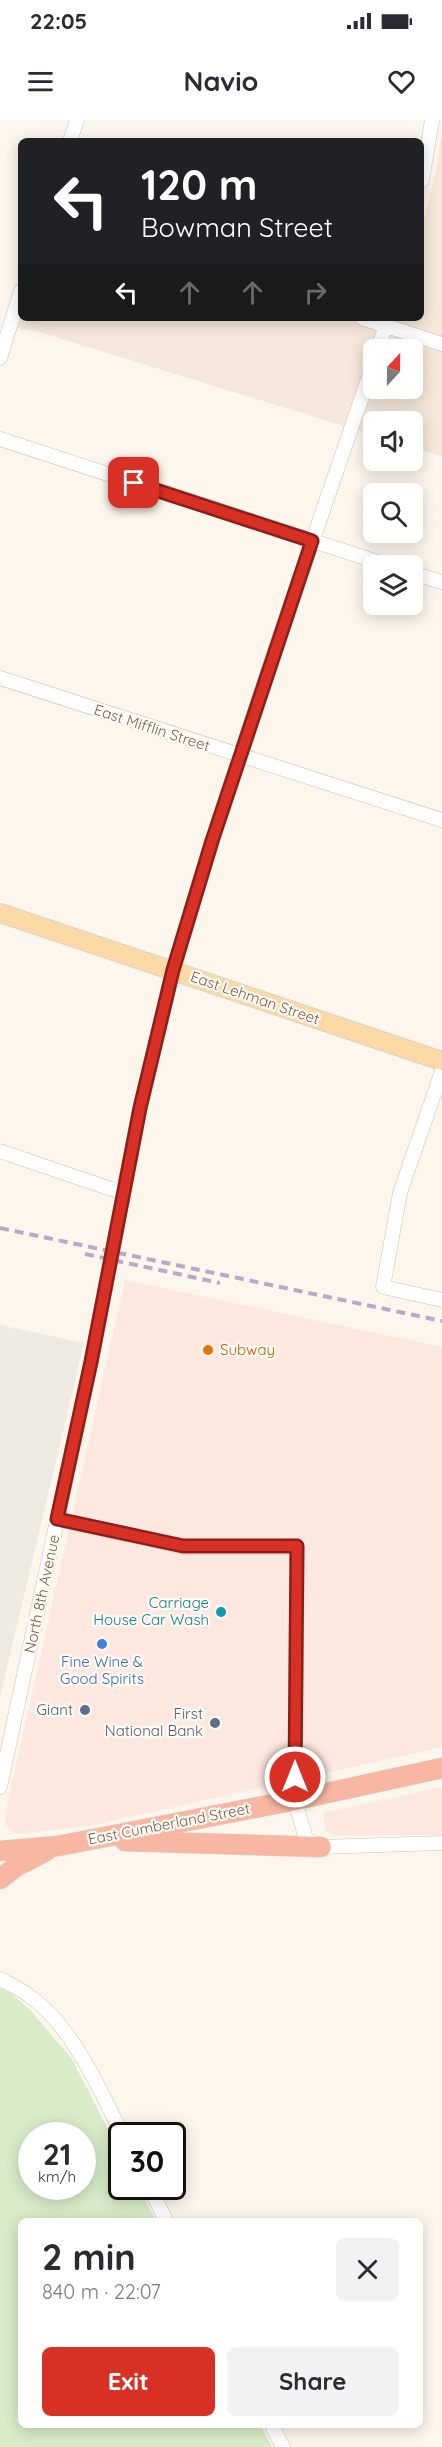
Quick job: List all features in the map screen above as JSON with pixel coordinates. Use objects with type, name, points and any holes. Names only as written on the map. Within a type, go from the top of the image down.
[{"type":"highway","name":"East Cumberland Street","points":[[0,1851],[58,1846],[90,1840],[295,1800],[442,1768]]},
{"type":"highway","points":[[90,1840],[321,1847]]},
{"type":"highway","points":[[0,1879],[17,1866],[58,1846]]},
{"type":"main road","name":"East Lehman Street","points":[[0,913],[442,1061]]},
{"type":"street","points":[[71,138],[77,120]]},
{"type":"street","points":[[424,174],[436,138],[432,120]]},
{"type":"street","points":[[0,358],[18,301]]},
{"type":"street","points":[[382,339],[387,322],[442,344]]},
{"type":"street","name":"North 8th Avenue","points":[[0,1786],[91,1362],[140,1108],[173,970],[240,756],[363,394]]},
{"type":"street","points":[[0,439],[363,557]]},
{"type":"street","points":[[423,576],[442,582]]},
{"type":"street","name":"East Mifflin Street","points":[[0,678],[442,820]]},
{"type":"street","points":[[442,1071],[400,1193],[383,1287],[442,1300]]},
{"type":"street","points":[[0,1151],[123,1193]]},
{"type":"street","points":[[57,1519],[189,1547],[297,1546],[295,1800],[299,1822],[306,1839],[321,1847],[442,1843]]},
{"type":"street","points":[[0,1979],[33,1998],[58,2024],[86,2064],[116,2122]]},
{"type":"street","points":[[156,2200],[165,2218]]},
{"type":"street","points":[[273,2428],[283,2447]]},
{"type":"shaded area","points":[[442,130],[442,456],[423,450],[423,411],[363,411],[363,432],[36,331],[18,328],[20,321],[424,321],[424,220],[436,172]]},
{"type":"shaded area","points":[[125,1280],[442,1347],[442,1747],[89,1826],[17,1834],[9,1830],[5,1822],[7,1805]]},
{"type":"shaded area","points":[[0,1325],[84,1343],[0,1697]]},
{"type":"shaded area","points":[[442,1787],[442,1835],[335,1836],[326,1831],[323,1813]]},
{"type":"green space","points":[[0,1988],[12,1994],[31,2011],[72,2059],[108,2130],[108,2200],[145,2200],[154,2218],[18,2218],[18,2428],[262,2428],[272,2447],[0,2447]]},
{"type":"railway","points":[[0,1228],[442,1321]]},
{"type":"railway","points":[[85,1254],[220,1283]]},
{"type":"place","name":"Subway","points":[[208,1350]]},
{"type":"place","name":"Carriage House Car Wash","points":[[221,1612]]},
{"type":"place","name":"Fine Wine & Good Spirits","points":[[102,1644]]},
{"type":"place","name":"Giant","points":[[85,1710]]},
{"type":"place","name":"First National Bank","points":[[215,1723]]},
{"type":"route","points":[[134,483],[312,541],[212,841],[173,970],[140,1108],[91,1362],[57,1519],[195,1548],[297,1546],[295,1777]]}]
